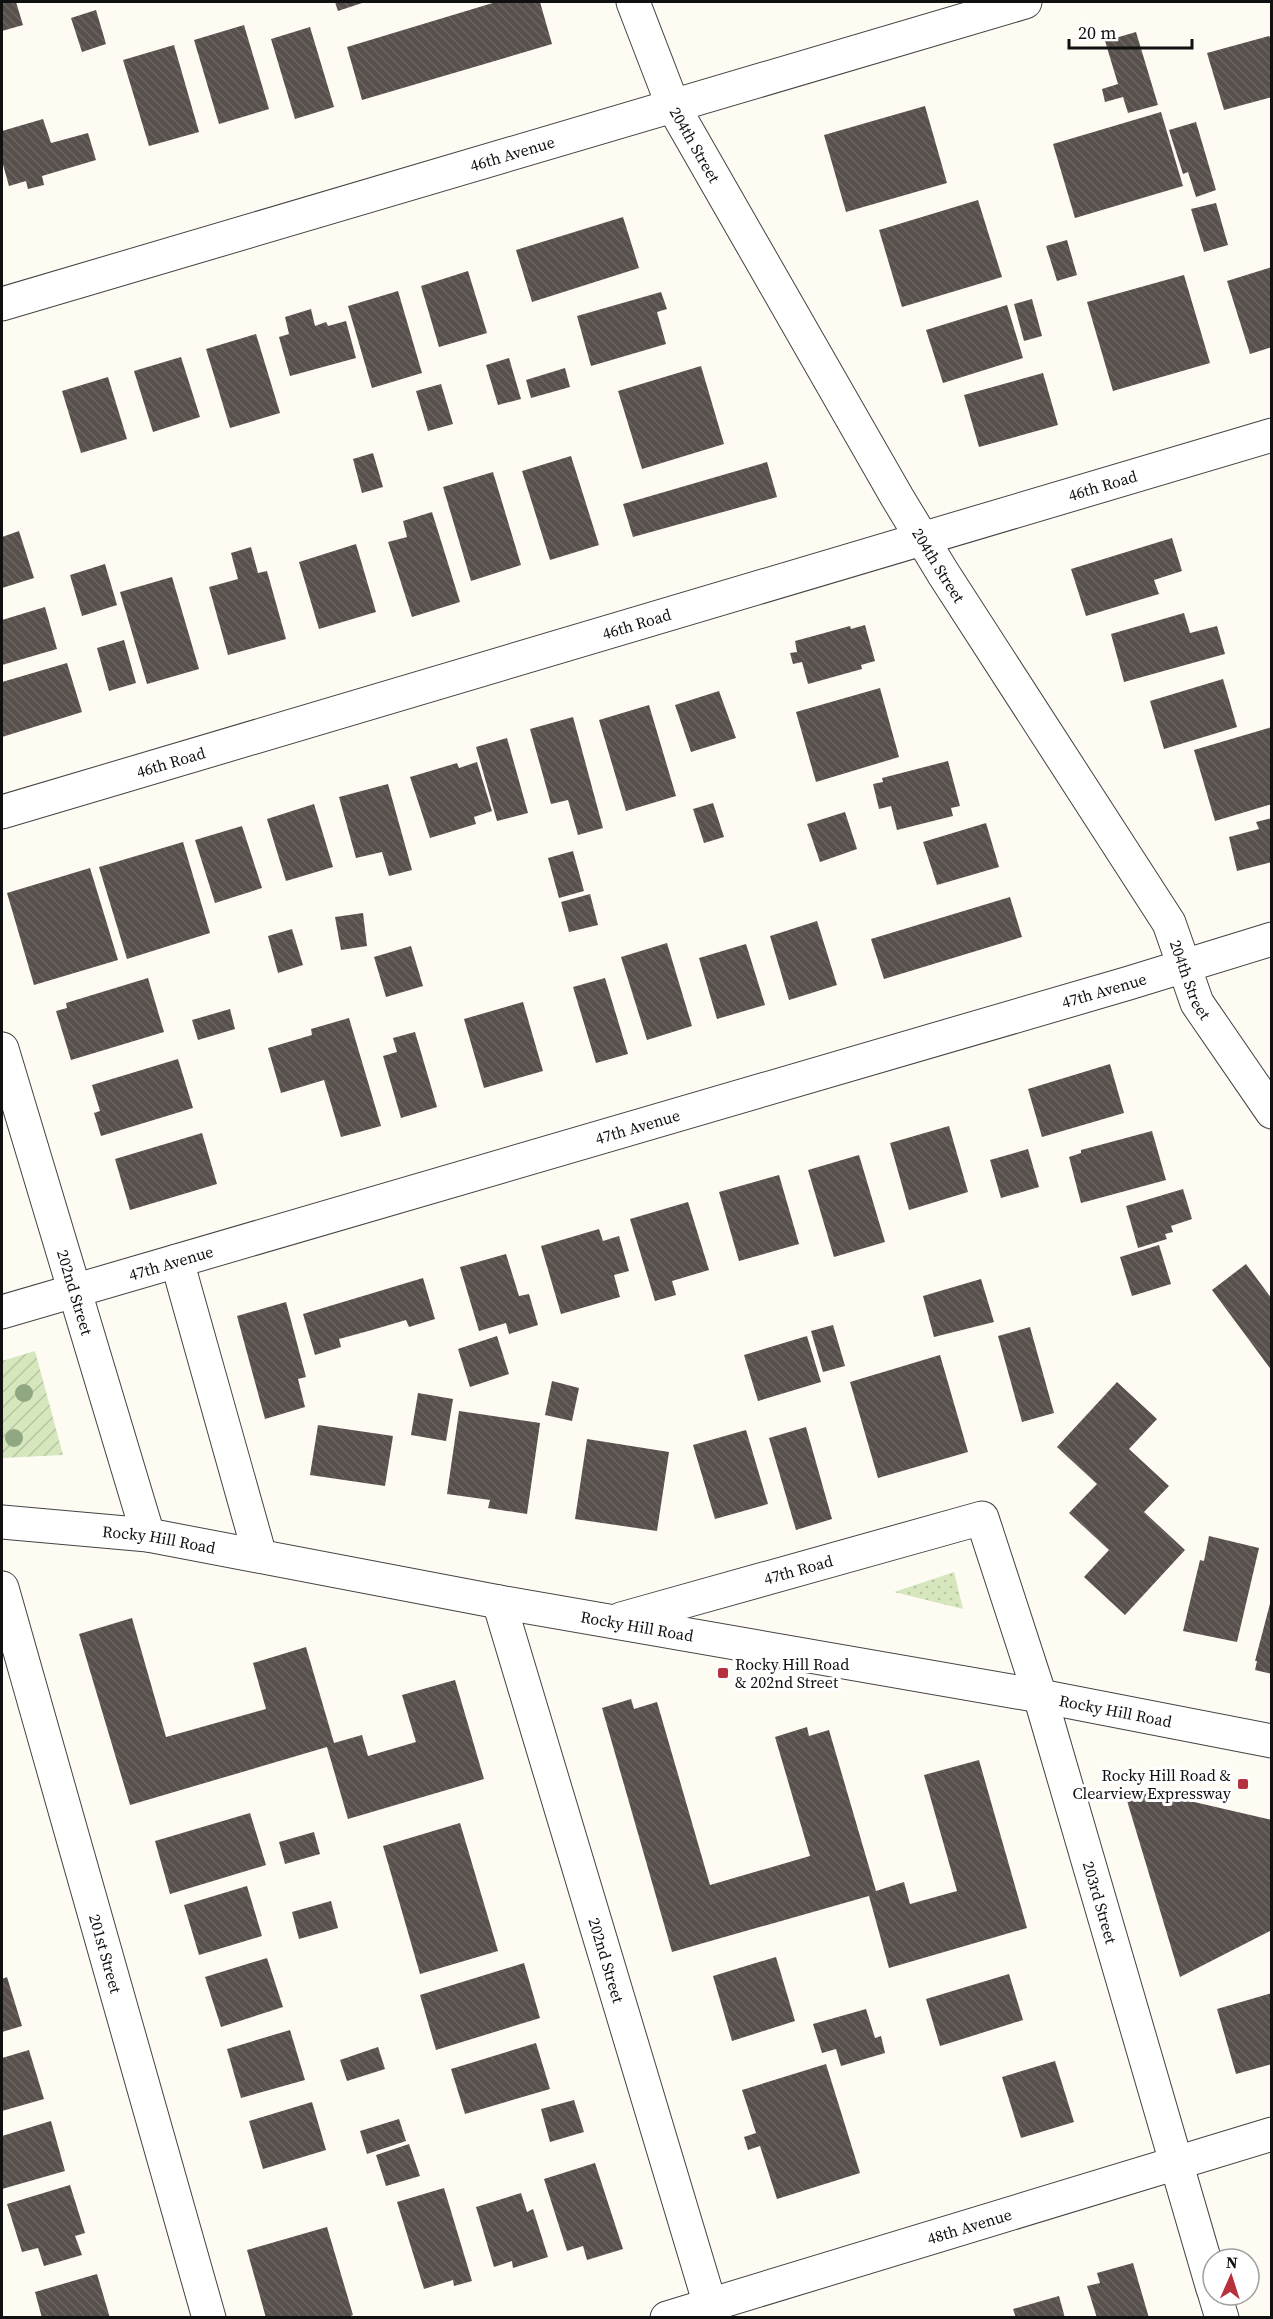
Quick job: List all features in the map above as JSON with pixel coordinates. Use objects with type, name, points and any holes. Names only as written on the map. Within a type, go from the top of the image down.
[{"type":"street","name":"204th Street","points":[[633,2],[673,106],[921,538],[1169,923],[1197,1003],[1272,1112]]},
{"type":"street","name":"46th Avenue","points":[[2,304],[1025,2]]},
{"type":"street","name":"46th Road","points":[[2,812],[1272,435]]},
{"type":"street","name":"47th Avenue","points":[[2,1312],[1272,939]]},
{"type":"street","name":"202nd Street","points":[[2,1049],[148,1535]]},
{"type":"street","points":[[177,1261],[260,1556]]},
{"type":"street","name":"47th Road","points":[[615,1621],[982,1518]]},
{"type":"street","name":"203rd Street","points":[[982,1518],[1041,1696],[1201,2250]]},
{"type":"street","name":"Rocky Hill Road","points":[[2,1522],[148,1535],[500,1602],[1041,1696],[1272,1741]]},
{"type":"street","name":"202nd Street","points":[[500,1602],[712,2311]]},
{"type":"street","name":"201st Street","points":[[4,1604],[209,2318]]},
{"type":"street","name":"48th Avenue","points":[[667,2318],[712,2311],[1272,2134]]},
{"type":"green space","points":[[35,1351],[63,1455],[2,1458],[2,1361]]},
{"type":"green space","points":[[954,1572],[963,1609],[894,1592]]},
{"type":"building","points":[[2,2],[16,2],[23,25],[2,31]]},
{"type":"building","points":[[335,2],[365,2],[338,11]]},
{"type":"building","points":[[496,2],[540,2],[552,44],[362,100],[347,47]]},
{"type":"building","points":[[96,10],[106,44],[82,52],[71,18]]},
{"type":"building","points":[[244,25],[269,109],[219,124],[194,40]]},
{"type":"building","points":[[310,27],[334,107],[295,119],[271,39]]},
{"type":"building","points":[[1136,32],[1158,105],[1128,113],[1123,97],[1105,102],[1102,89],[1118,84],[1105,41]]},
{"type":"building","points":[[1269,36],[1272,39],[1272,97],[1224,110],[1207,53]]},
{"type":"building","points":[[174,45],[199,132],[149,146],[123,60]]},
{"type":"building","points":[[925,106],[947,183],[846,212],[824,135]]},
{"type":"building","points":[[1161,112],[1183,186],[1075,218],[1053,144]]},
{"type":"building","points":[[43,119],[51,143],[88,133],[96,160],[42,176],[44,185],[28,189],[26,181],[9,186],[2,161],[2,131]]},
{"type":"building","points":[[1196,122],[1216,190],[1196,197],[1188,172],[1183,174],[1169,130]]},
{"type":"building","points":[[978,200],[1002,277],[902,307],[879,230]]},
{"type":"building","points":[[1216,203],[1228,245],[1204,252],[1191,209]]},
{"type":"building","points":[[623,217],[639,268],[532,302],[516,250]]},
{"type":"building","points":[[1067,240],[1077,275],[1057,281],[1046,246]]},
{"type":"building","points":[[1272,267],[1272,347],[1250,354],[1227,281]]},
{"type":"building","points":[[468,271],[487,333],[439,347],[421,286]]},
{"type":"building","points":[[1184,275],[1210,363],[1113,391],[1087,302]]},
{"type":"building","points":[[398,291],[422,373],[372,388],[348,306]]},
{"type":"building","points":[[661,292],[667,309],[657,312],[666,344],[591,366],[577,316]]},
{"type":"building","points":[[1032,299],[1042,336],[1024,341],[1014,304]]},
{"type":"building","points":[[1007,305],[1023,358],[943,383],[926,330]]},
{"type":"building","points":[[311,309],[315,326],[326,322],[328,326],[346,321],[356,358],[290,376],[279,337],[289,334],[285,317]]},
{"type":"building","points":[[256,334],[280,413],[230,428],[206,349]]},
{"type":"building","points":[[181,357],[200,417],[153,432],[134,371]]},
{"type":"building","points":[[509,358],[521,399],[498,405],[486,365]]},
{"type":"building","points":[[701,366],[724,444],[642,469],[618,391]]},
{"type":"building","points":[[565,368],[570,387],[531,398],[526,380]]},
{"type":"building","points":[[1043,373],[1058,425],[979,447],[964,395]]},
{"type":"building","points":[[108,377],[127,439],[81,453],[62,391]]},
{"type":"building","points":[[441,384],[453,424],[428,431],[416,391]]},
{"type":"building","points":[[373,453],[383,487],[362,493],[353,459]]},
{"type":"building","points":[[571,456],[599,545],[550,560],[522,471]]},
{"type":"building","points":[[767,462],[777,497],[633,537],[623,504]]},
{"type":"building","points":[[493,472],[521,565],[471,581],[443,487]]},
{"type":"building","points":[[432,512],[460,602],[412,617],[388,542],[407,537],[403,521]]},
{"type":"building","points":[[19,531],[34,578],[2,588],[2,537]]},
{"type":"building","points":[[1172,538],[1182,571],[1154,580],[1159,594],[1086,616],[1071,569]]},
{"type":"building","points":[[356,544],[376,612],[319,629],[299,562]]},
{"type":"building","points":[[251,547],[258,573],[267,571],[286,639],[228,655],[209,587],[238,579],[231,553]]},
{"type":"building","points":[[105,564],[117,605],[82,616],[70,575]]},
{"type":"building","points":[[172,577],[199,669],[147,684],[120,592]]},
{"type":"building","points":[[45,607],[57,649],[2,665],[2,620]]},
{"type":"building","points":[[1184,613],[1190,633],[1217,626],[1225,654],[1124,682],[1111,634]]},
{"type":"building","points":[[865,625],[875,661],[861,665],[862,669],[808,684],[802,662],[793,664],[790,653],[797,652],[795,641],[850,626],[851,629]]},
{"type":"building","points":[[124,640],[136,683],[109,691],[97,648]]},
{"type":"building","points":[[67,663],[82,712],[2,737],[2,682]]},
{"type":"building","points":[[1223,679],[1237,727],[1164,749],[1150,701]]},
{"type":"building","points":[[880,688],[899,757],[816,782],[796,712]]},
{"type":"building","points":[[719,691],[736,738],[691,752],[675,705]]},
{"type":"building","points":[[649,705],[676,796],[626,811],[599,720]]},
{"type":"building","points":[[573,717],[603,828],[578,835],[568,800],[551,804],[530,729]]},
{"type":"building","points":[[1272,727],[1272,804],[1215,821],[1194,750]]},
{"type":"building","points":[[507,738],[528,813],[497,821],[476,747]]},
{"type":"building","points":[[948,761],[960,806],[951,808],[953,816],[897,830],[891,806],[879,809],[873,784],[883,782],[882,778]]},
{"type":"building","points":[[477,762],[492,811],[474,817],[476,824],[430,838],[410,777],[457,763],[459,768]]},
{"type":"building","points":[[388,784],[412,870],[389,876],[382,852],[356,858],[339,797]]},
{"type":"building","points":[[713,803],[724,837],[704,843],[693,809]]},
{"type":"building","points":[[314,804],[333,867],[286,881],[267,819]]},
{"type":"building","points":[[845,812],[857,849],[820,862],[807,824]]},
{"type":"building","points":[[1272,818],[1272,862],[1237,871],[1229,837],[1259,829],[1256,822]]},
{"type":"building","points":[[986,823],[999,867],[937,885],[923,842]]},
{"type":"building","points":[[242,826],[262,888],[215,903],[195,840]]},
{"type":"building","points":[[183,842],[210,933],[127,959],[99,867]]},
{"type":"building","points":[[573,851],[584,891],[559,898],[548,858]]},
{"type":"building","points":[[90,868],[118,960],[34,985],[7,893]]},
{"type":"building","points":[[590,894],[598,925],[569,932],[561,902]]},
{"type":"building","points":[[1010,897],[1022,937],[884,979],[871,939]]},
{"type":"building","points":[[363,913],[367,946],[341,950],[335,917]]},
{"type":"building","points":[[817,921],[837,985],[789,1000],[770,936]]},
{"type":"building","points":[[292,929],[303,965],[278,973],[268,936]]},
{"type":"building","points":[[667,943],[692,1026],[647,1040],[621,957]]},
{"type":"building","points":[[746,944],[765,1005],[717,1019],[699,958]]},
{"type":"building","points":[[411,946],[423,986],[386,997],[374,957]]},
{"type":"building","points":[[148,978],[164,1032],[71,1060],[56,1011],[67,1008],[66,1003]]},
{"type":"building","points":[[605,978],[628,1054],[596,1063],[573,987]]},
{"type":"building","points":[[523,1002],[543,1071],[484,1088],[464,1019]]},
{"type":"building","points":[[230,1009],[235,1029],[198,1040],[192,1020]]},
{"type":"building","points":[[349,1018],[381,1126],[341,1137],[324,1080],[281,1093],[268,1048],[312,1035],[311,1029]]},
{"type":"building","points":[[415,1032],[437,1107],[401,1118],[383,1056],[397,1052],[393,1038]]},
{"type":"building","points":[[178,1059],[193,1108],[101,1136],[94,1113],[100,1111],[92,1085]]},
{"type":"building","points":[[1110,1064],[1124,1113],[1042,1137],[1028,1089]]},
{"type":"building","points":[[949,1126],[968,1192],[909,1210],[890,1143]]},
{"type":"building","points":[[1152,1131],[1166,1180],[1081,1203],[1069,1157],[1081,1153],[1081,1150]]},
{"type":"building","points":[[202,1133],[217,1184],[130,1210],[115,1159]]},
{"type":"building","points":[[1028,1149],[1039,1187],[1001,1198],[990,1160]]},
{"type":"building","points":[[859,1155],[885,1242],[834,1257],[808,1170]]},
{"type":"building","points":[[779,1175],[799,1244],[739,1261],[719,1192]]},
{"type":"building","points":[[1183,1189],[1192,1219],[1171,1226],[1173,1232],[1165,1234],[1167,1239],[1138,1248],[1126,1206]]},
{"type":"building","points":[[688,1202],[709,1270],[672,1281],[676,1295],[655,1301],[630,1219]]},
{"type":"building","points":[[599,1229],[603,1241],[619,1236],[629,1271],[614,1275],[620,1297],[561,1314],[541,1246]]},
{"type":"building","points":[[1159,1245],[1171,1284],[1132,1296],[1120,1257]]},
{"type":"building","points":[[506,1254],[519,1296],[529,1294],[538,1325],[509,1334],[506,1323],[479,1331],[460,1267]]},
{"type":"building","points":[[1246,1264],[1272,1299],[1272,1371],[1212,1290]]},
{"type":"building","points":[[423,1278],[435,1319],[409,1327],[406,1320],[339,1339],[341,1347],[315,1355],[303,1314]]},
{"type":"building","points":[[981,1279],[994,1322],[934,1337],[923,1296]]},
{"type":"building","points":[[286,1302],[306,1377],[298,1379],[305,1407],[265,1419],[237,1316]]},
{"type":"building","points":[[833,1325],[845,1366],[823,1372],[811,1331]]},
{"type":"building","points":[[1030,1327],[1054,1413],[1022,1422],[998,1336]]},
{"type":"building","points":[[497,1336],[509,1374],[470,1387],[458,1349]]},
{"type":"building","points":[[807,1336],[821,1382],[758,1401],[744,1355]]},
{"type":"building","points":[[940,1355],[968,1452],[878,1478],[850,1382]]},
{"type":"building","points":[[552,1381],[579,1388],[572,1421],[545,1415]]},
{"type":"building","points":[[1117,1382],[1157,1419],[1129,1449],[1169,1486],[1144,1512],[1185,1550],[1125,1615],[1084,1577],[1109,1550],[1069,1513],[1097,1484],[1057,1447]]},
{"type":"building","points":[[418,1393],[453,1399],[446,1441],[411,1435]]},
{"type":"building","points":[[459,1411],[540,1423],[527,1514],[488,1508],[490,1500],[447,1494]]},
{"type":"building","points":[[318,1425],[393,1436],[385,1486],[310,1475]]},
{"type":"building","points":[[806,1427],[832,1519],[796,1530],[769,1438]]},
{"type":"building","points":[[746,1430],[768,1504],[715,1519],[693,1445]]},
{"type":"building","points":[[587,1439],[669,1452],[657,1531],[575,1519]]},
{"type":"building","points":[[1209,1536],[1259,1548],[1237,1642],[1183,1631],[1200,1560],[1204,1561]]},
{"type":"building","points":[[1272,1596],[1272,1674],[1255,1670],[1257,1661],[1255,1661]]},
{"type":"building","points":[[132,1618],[166,1737],[266,1709],[253,1663],[306,1647],[334,1743],[362,1735],[368,1756],[416,1742],[402,1695],[455,1680],[484,1779],[348,1819],[327,1747],[130,1805],[79,1634]]},
{"type":"building","points":[[631,1699],[634,1709],[657,1702],[710,1885],[810,1856],[775,1737],[807,1727],[809,1736],[829,1730],[876,1891],[904,1882],[910,1904],[957,1891],[924,1775],[979,1760],[1027,1928],[889,1968],[869,1896],[672,1952],[602,1708]]},
{"type":"building","points":[[1138,1789],[1272,1820],[1272,1930],[1180,1977],[1125,1794]]},
{"type":"building","points":[[250,1813],[266,1865],[170,1894],[155,1841]]},
{"type":"building","points":[[460,1823],[498,1951],[420,1974],[383,1846]]},
{"type":"building","points":[[314,1832],[320,1854],[285,1864],[279,1842]]},
{"type":"building","points":[[247,1886],[262,1936],[199,1955],[184,1905]]},
{"type":"building","points":[[331,1901],[338,1928],[299,1939],[292,1912]]},
{"type":"building","points":[[776,1957],[795,2021],[732,2041],[713,1976]]},
{"type":"building","points":[[267,1958],[283,2007],[221,2027],[205,1977]]},
{"type":"building","points":[[524,1963],[540,2018],[436,2050],[420,1995]]},
{"type":"building","points":[[1009,1974],[1023,2020],[940,2046],[926,1999]]},
{"type":"building","points":[[7,1977],[22,2026],[2,2032],[2,1979]]},
{"type":"building","points":[[1272,1993],[1272,2064],[1236,2074],[1217,2009]]},
{"type":"building","points":[[866,2009],[875,2038],[881,2036],[885,2053],[841,2066],[836,2049],[822,2053],[813,2024]]},
{"type":"building","points":[[290,2030],[305,2080],[241,2098],[227,2049]]},
{"type":"building","points":[[536,2043],[550,2089],[465,2114],[451,2069]]},
{"type":"building","points":[[378,2047],[385,2069],[347,2081],[340,2060]]},
{"type":"building","points":[[29,2050],[44,2099],[2,2111],[2,2058]]},
{"type":"building","points":[[1055,2061],[1074,2122],[1021,2138],[1002,2077]]},
{"type":"building","points":[[826,2064],[860,2173],[777,2199],[760,2146],[748,2150],[744,2137],[756,2133],[742,2090]]},
{"type":"building","points":[[574,2100],[584,2132],[550,2142],[541,2109]]},
{"type":"building","points":[[312,2102],[326,2150],[263,2169],[249,2121]]},
{"type":"building","points":[[399,2119],[406,2141],[367,2154],[360,2131]]},
{"type":"building","points":[[51,2121],[65,2171],[2,2189],[2,2136]]},
{"type":"building","points":[[409,2144],[420,2176],[386,2186],[376,2155]]},
{"type":"building","points":[[595,2163],[623,2249],[587,2260],[583,2246],[567,2251],[544,2179]]},
{"type":"building","points":[[70,2185],[85,2233],[75,2236],[82,2255],[44,2266],[38,2248],[22,2252],[7,2204]]},
{"type":"building","points":[[444,2188],[472,2281],[454,2286],[453,2280],[424,2289],[397,2202]]},
{"type":"building","points":[[521,2193],[527,2212],[533,2209],[548,2257],[513,2268],[512,2261],[494,2267],[476,2207]]},
{"type":"building","points":[[327,2227],[353,2315],[345,2318],[266,2318],[247,2250]]},
{"type":"building","points":[[1133,2263],[1149,2318],[1097,2318],[1087,2286],[1100,2283],[1097,2273]]},
{"type":"building","points":[[97,2274],[110,2318],[42,2318],[35,2292]]},
{"type":"building","points":[[1059,2296],[1065,2318],[1016,2318],[1013,2309]]},
{"type":"place","name":"Rocky Hill Road & 202nd Street","points":[[723,1673]]},
{"type":"place","name":"Rocky Hill Road & Clearview Expressway","points":[[1243,1784]]}]
